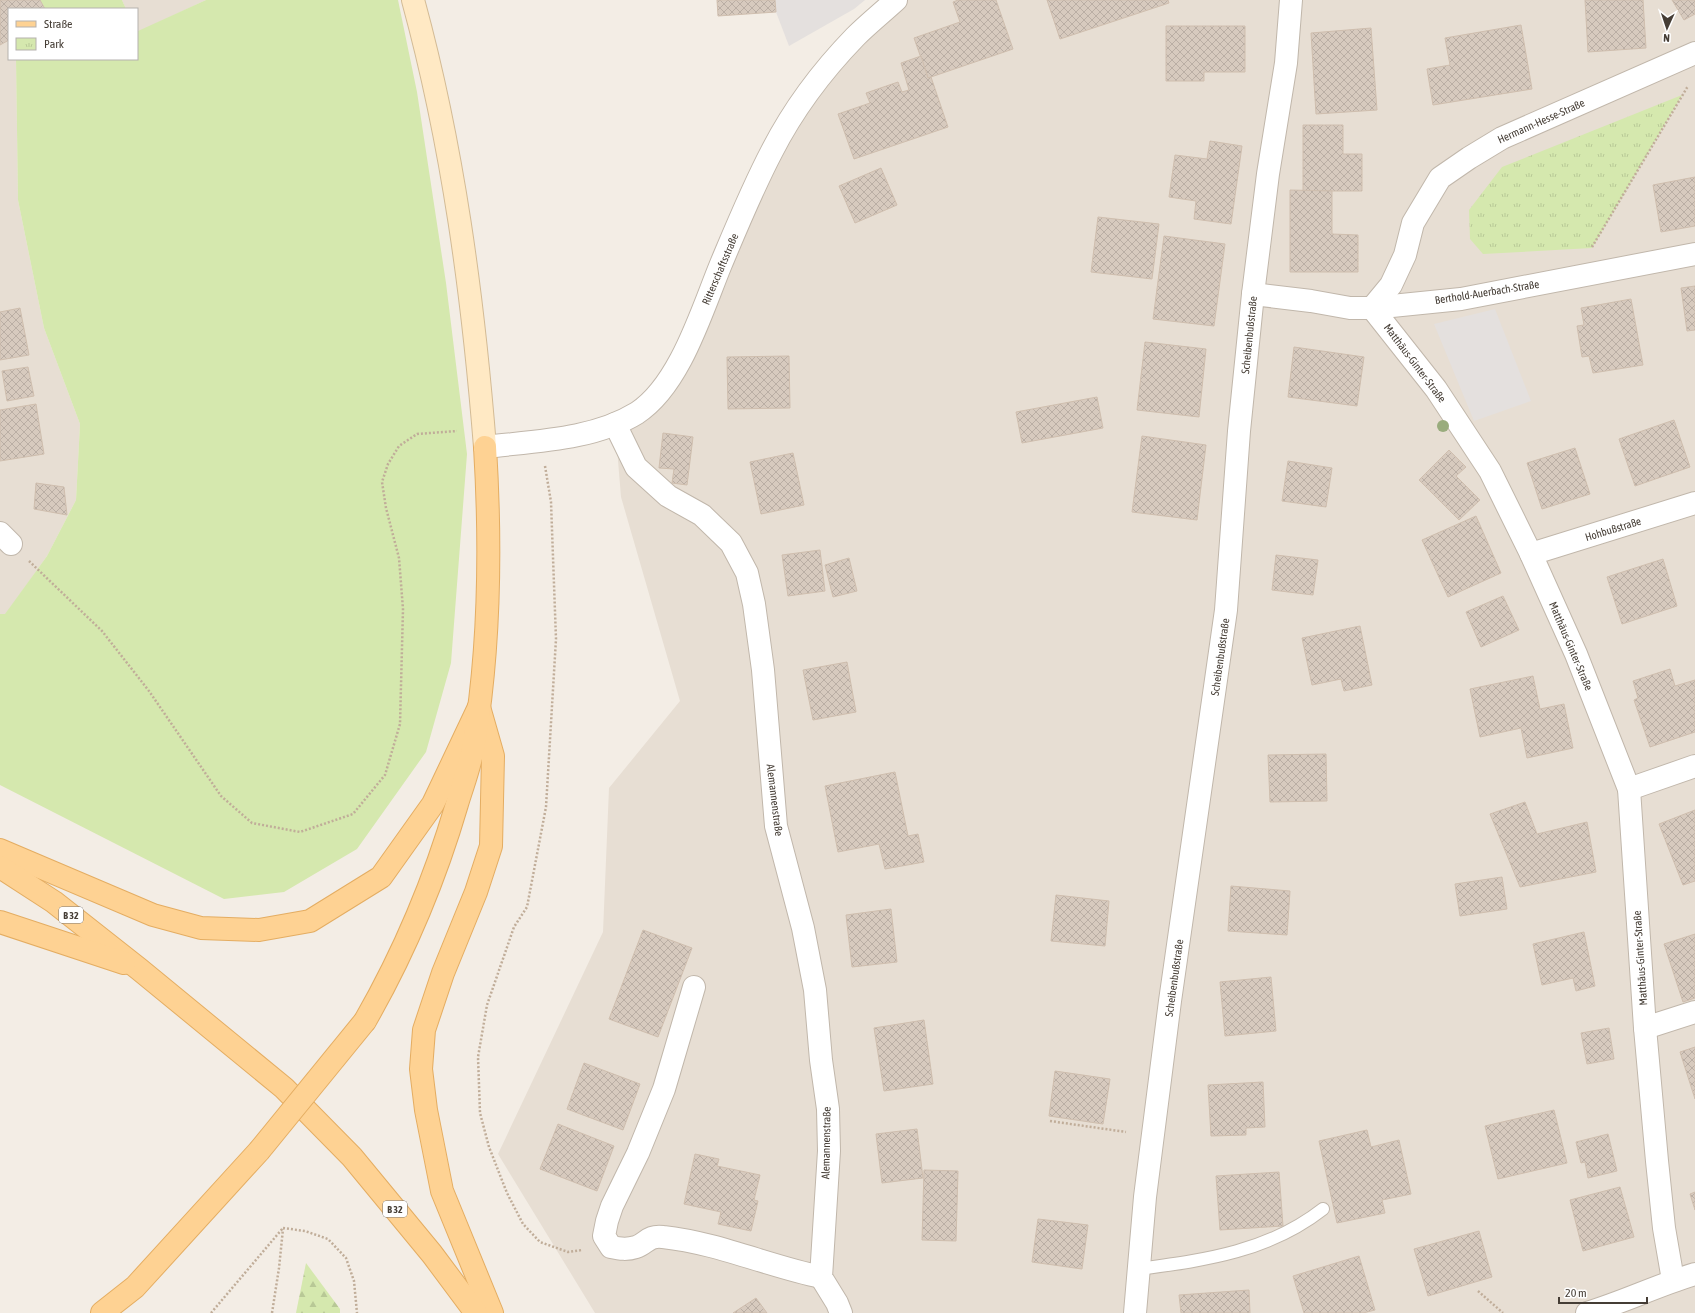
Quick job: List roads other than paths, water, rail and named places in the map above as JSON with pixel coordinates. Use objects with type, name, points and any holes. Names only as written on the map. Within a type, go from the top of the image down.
[{"type":"main road","points":[[102,1313],[135,1287],[259,1151],[365,1021],[406,944],[449,834],[474,744],[485,655],[487,609],[488,496],[484,438],[472,313],[459,209],[435,85],[413,0]]},
{"type":"main road","points":[[0,850],[153,915],[201,928],[259,930],[310,920],[381,877],[433,804],[479,707]]},
{"type":"main road","points":[[479,707],[493,756],[491,846],[476,892],[443,973],[424,1030],[422,1069],[426,1110],[442,1190],[492,1313]]},
{"type":"main road","name":"B 32","points":[[0,867],[54,902],[139,969],[284,1088],[352,1157],[432,1254],[476,1313]]},
{"type":"main road","points":[[0,922],[139,969]]},
{"type":"street","name":"Ritterschaftsstraße","points":[[484,438],[540,440],[584,434],[615,424],[637,412],[653,400],[676,370],[696,327],[748,202],[773,149],[800,105],[834,60],[856,36],[896,0]]},
{"type":"street","name":"Scheibenbußstraße","points":[[1135,1313],[1145,1197],[1170,1001],[1226,610],[1239,431],[1253,294],[1268,174],[1286,64],[1291,0]]},
{"type":"street","name":"Hermann-Hesse-Straße","points":[[1372,308],[1391,285],[1405,255],[1413,223],[1440,178],[1502,138],[1695,53]]},
{"type":"street","name":"Berthold-Auerbach-Straße","points":[[1253,294],[1311,301],[1350,308],[1372,308],[1461,299],[1695,254]]},
{"type":"street","name":"Matthäus-Ginter-Straße","points":[[1372,308],[1436,389],[1490,471],[1531,554],[1576,654],[1629,789],[1645,1028],[1664,1228],[1673,1280]]},
{"type":"street","name":"Alemannenstraße","points":[[615,424],[636,467],[668,496],[702,515],[731,543],[747,573],[754,604],[763,670],[776,826],[803,928],[815,990],[821,1060],[828,1109],[829,1151],[824,1223],[824,1249],[821,1277]]},
{"type":"street","name":"Hohbußstraße","points":[[1531,554],[1695,503]]},
{"type":"street","points":[[1629,789],[1695,766]]},
{"type":"street","points":[[694,987],[664,1089],[638,1153],[612,1206],[604,1236],[612,1247],[624,1250],[637,1247],[647,1239],[661,1237],[691,1242],[821,1277],[837,1303],[841,1313]]},
{"type":"street","points":[[1645,1028],[1695,1012]]},
{"type":"street","points":[[1587,1313],[1606,1308],[1673,1280],[1695,1274]]},
{"type":"lane","points":[[1139,1269],[1194,1262],[1246,1250],[1282,1236],[1307,1222],[1323,1209]]}]
